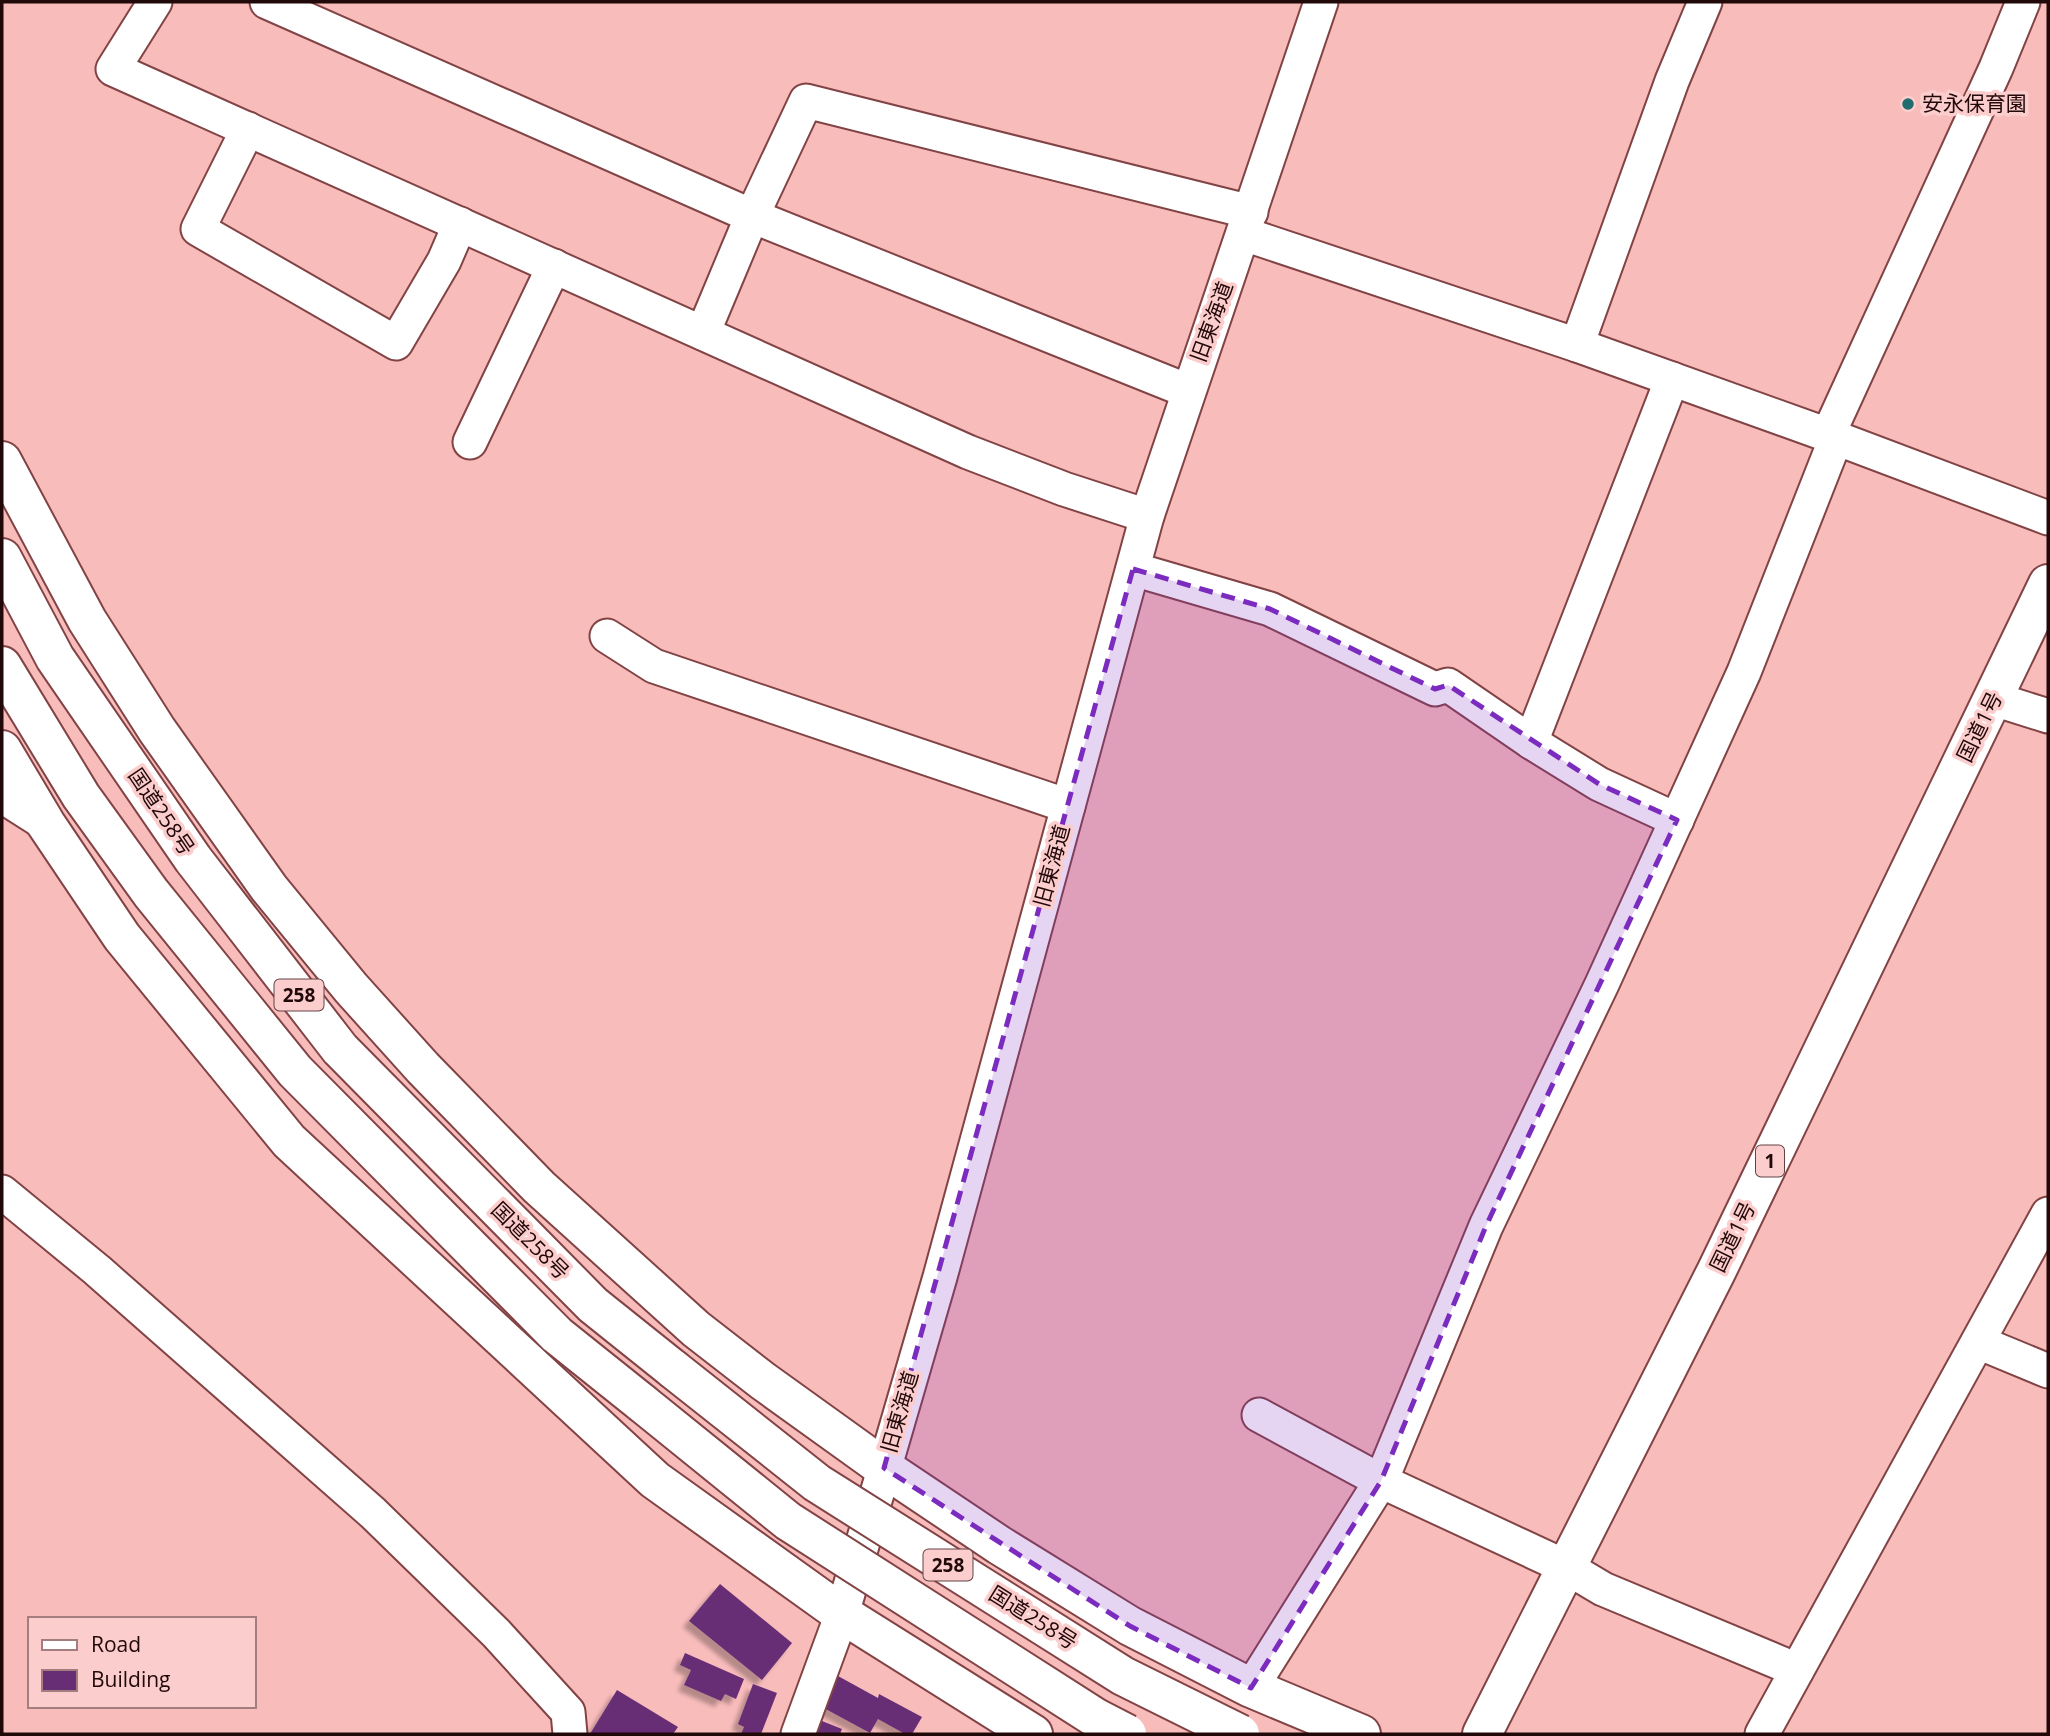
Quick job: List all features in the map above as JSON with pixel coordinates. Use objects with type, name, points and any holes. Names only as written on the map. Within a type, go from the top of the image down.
[{"type":"highway","points":[[2,461],[87,620],[157,730],[269,888],[351,988],[423,1068],[530,1177],[618,1260],[696,1329],[762,1381],[884,1468],[999,1545],[1130,1626],[1251,1688],[1362,1734]]},
{"type":"highway","name":"国道258号","points":[[2,558],[55,658],[193,859],[340,1049],[593,1305],[817,1483],[1123,1676],[1240,1734]]},
{"type":"highway","name":"国道1号","points":[[1482,1734],[1716,1272],[2048,584]]},
{"type":"highway","name":"258","points":[[2,666],[81,796],[143,882],[295,1072],[557,1335],[788,1521],[1096,1718],[1127,1734]]},
{"type":"highway","points":[[2,750],[46,824],[122,937],[289,1141],[655,1480],[842,1614],[1033,1734]]},
{"type":"street","points":[[155,2],[113,69],[968,452],[1064,489],[1147,516]]},
{"type":"street","points":[[267,2],[752,216],[1188,391]]},
{"type":"street","name":"旧東海道","points":[[798,1734],[842,1614],[940,1278],[1147,516],[1321,2]]},
{"type":"street","points":[[1577,345],[1672,81],[1706,2]]},
{"type":"street","points":[[1251,1688],[1381,1481],[1486,1226],[1602,984],[1744,672],[1832,436],[2023,2]]},
{"type":"street","points":[[704,333],[752,216],[806,101],[1247,223],[1832,436],[2048,518]]},
{"type":"street","points":[[248,129],[198,229],[396,343],[444,261],[460,224]]},
{"type":"street","points":[[470,442],[554,267]]},
{"type":"street","points":[[1531,742],[1672,379]]},
{"type":"street","points":[[1133,569],[1270,609],[1435,689],[1448,685],[1531,742],[1599,784],[1677,820]]},
{"type":"street","points":[[607,636],[654,666],[1068,806]]},
{"type":"street","points":[[1994,699],[2048,716]]},
{"type":"street","points":[[2,796],[46,824]]},
{"type":"street","points":[[2,1192],[97,1270],[383,1522],[496,1633],[568,1712],[570,1734]]},
{"type":"street","points":[[1762,1734],[2048,1214]]},
{"type":"street","points":[[1978,1342],[2048,1371]]},
{"type":"street","points":[[1259,1415],[1381,1481],[1566,1567],[1603,1589],[1797,1670]]},
{"type":"highlighted area","points":[[1133,569],[1270,609],[1435,689],[1448,685],[1599,784],[1677,820],[1486,1226],[1381,1481],[1251,1688],[1130,1626],[884,1468]]},
{"type":"building","points":[[720,1584],[792,1643],[762,1680],[689,1621]]},
{"type":"building","points":[[685,1653],[744,1679],[736,1699],[725,1694],[721,1701],[684,1685],[691,1670],[680,1665]]},
{"type":"building","points":[[838,1676],[878,1698],[879,1694],[922,1717],[912,1734],[905,1734],[878,1719],[870,1733],[822,1707]]},
{"type":"building","points":[[753,1684],[777,1693],[761,1734],[741,1734],[744,1727],[738,1724]]},
{"type":"building","points":[[617,1690],[678,1727],[673,1734],[590,1734]]},
{"type":"building","points":[[817,1719],[842,1729],[840,1734],[811,1734]]},
{"type":"place","name":"安永保育園","points":[[1908,104]]}]
